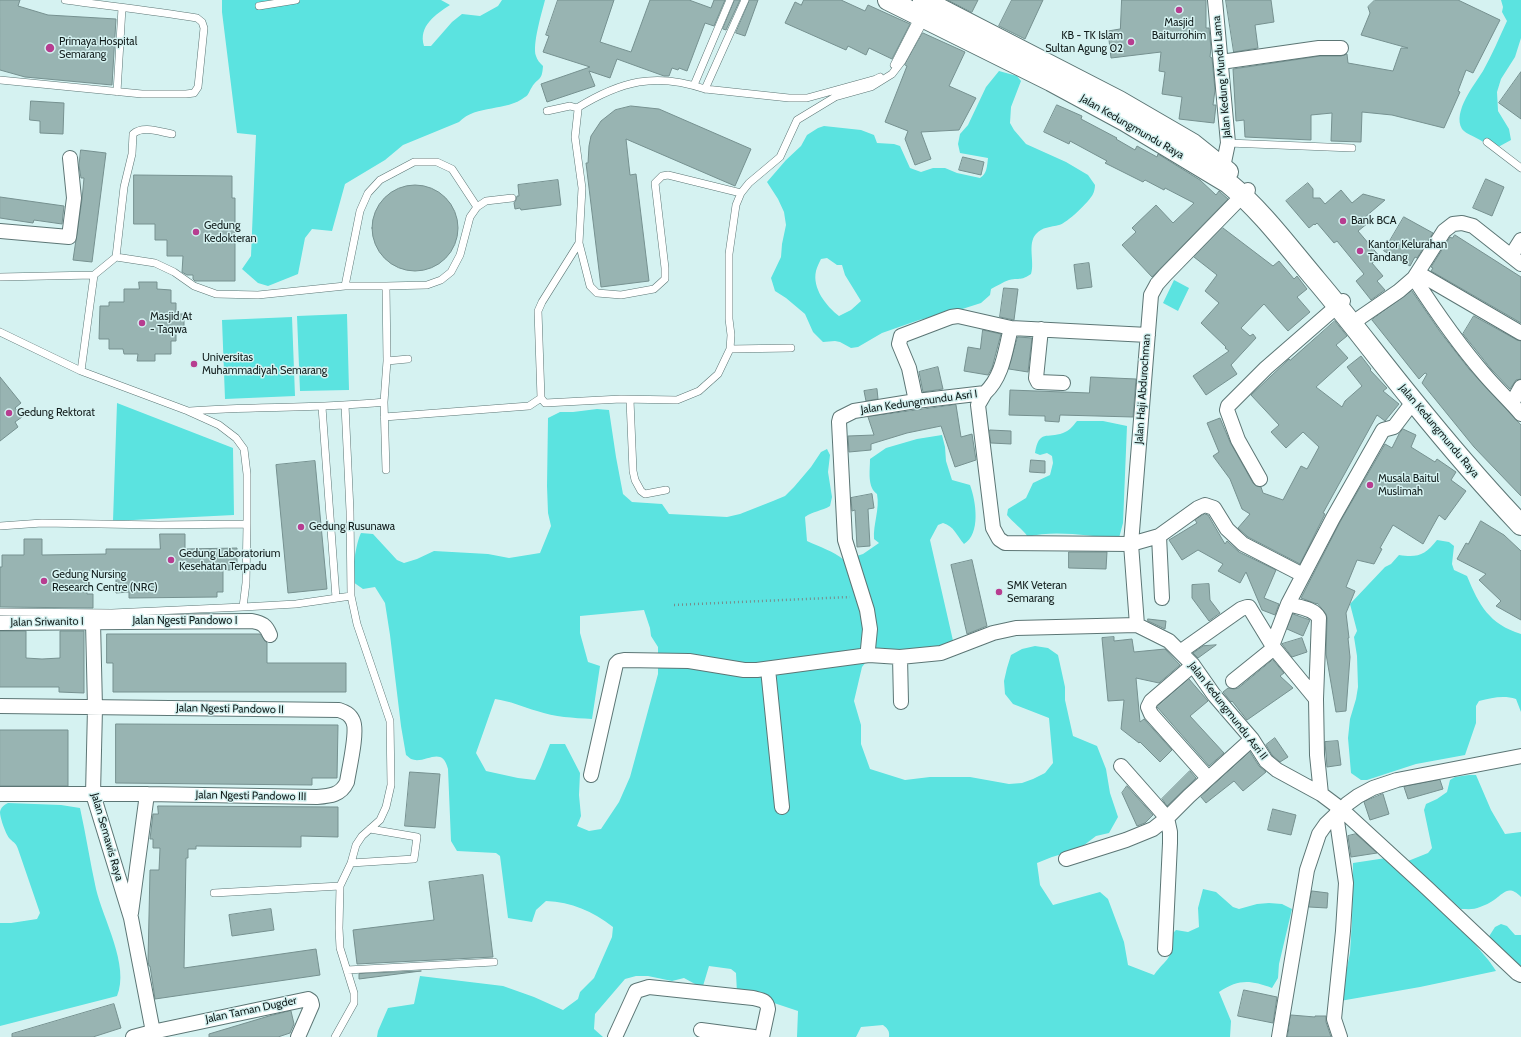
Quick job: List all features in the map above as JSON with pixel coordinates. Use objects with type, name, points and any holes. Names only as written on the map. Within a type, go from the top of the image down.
[{"type":"main road","name":"Jalan Kedungmundu Raya","points":[[888,0],[922,12],[1119,101],[1193,144],[1219,172],[1245,193],[1280,237],[1361,326],[1469,449],[1521,505]]},
{"type":"main road","name":"Jalan Kedungmundu Raya","points":[[1361,326],[1414,402],[1492,494],[1521,525]]},
{"type":"street","name":"Jalan Kedung Mundu Lama","points":[[1215,0],[1228,143],[1219,172]]},
{"type":"street","points":[[1221,62],[1319,48],[1341,48]]},
{"type":"street","points":[[0,231],[69,237],[74,198],[70,158]]},
{"type":"street","name":"Jalan Haji Abdurochman","points":[[1137,625],[1131,544],[1151,295],[1158,284],[1245,193]]},
{"type":"street","points":[[1361,326],[1416,275],[1444,231],[1453,224],[1462,223],[1472,226],[1516,260],[1521,240]]},
{"type":"street","points":[[1416,275],[1521,333]]},
{"type":"street","points":[[1416,275],[1438,314],[1486,376],[1521,414]]},
{"type":"street","points":[[1260,479],[1238,440],[1227,410],[1228,406],[1266,368],[1340,303]]},
{"type":"street","points":[[916,401],[909,368],[899,344],[901,336],[951,317],[964,317],[1011,328],[1148,335]]},
{"type":"street","name":"Jalan Kedungmundu Asri I","points":[[863,596],[845,540],[840,418],[854,411],[916,401],[985,393],[992,387],[997,379],[1003,362],[1011,328]]},
{"type":"street","points":[[1041,329],[1036,378],[1038,382],[1063,383]]},
{"type":"street","points":[[1512,403],[1521,387]]},
{"type":"street","points":[[985,393],[978,405],[993,528],[999,539],[1005,543],[1131,544],[1159,536],[1198,508],[1205,505],[1214,508],[1227,529],[1243,544],[1303,575]]},
{"type":"street","points":[[1233,681],[1273,647],[1288,604],[1333,518],[1382,430],[1394,426],[1414,402]]},
{"type":"street","points":[[1159,536],[1162,598]]},
{"type":"street","points":[[863,596],[870,630],[868,648],[869,655]]},
{"type":"street","points":[[1288,604],[1313,611],[1319,618],[1316,699],[1317,755],[1321,794]]},
{"type":"street","points":[[1180,652],[1241,609],[1247,607],[1250,609],[1273,647],[1316,699]]},
{"type":"street","name":"Jalan Ngesti Pandowo I","points":[[93,622],[252,621],[267,627],[270,635]]},
{"type":"street","name":"Jalan Sriwanito I","points":[[0,623],[93,622]]},
{"type":"street","name":"Jalan Semawis Raya","points":[[93,622],[95,708],[93,794],[131,918],[153,1034]]},
{"type":"street","points":[[592,775],[616,664],[619,661],[630,659],[689,661],[744,670],[757,670],[869,655],[900,657],[941,654],[993,633],[1016,628],[1137,625]]},
{"type":"street","name":"Jalan Kedungmundu Asri II","points":[[1137,625],[1170,641],[1193,666],[1214,695],[1252,739],[1266,761],[1277,770],[1321,794],[1338,811],[1421,882],[1517,973],[1521,975]]},
{"type":"street","points":[[900,657],[902,702]]},
{"type":"street","points":[[1193,666],[1151,701],[1148,707],[1151,714],[1208,778]]},
{"type":"street","points":[[768,669],[782,807]]},
{"type":"street","points":[[0,706],[95,708]]},
{"type":"street","name":"Jalan Ngesti Pandowo II","points":[[95,708],[338,710],[349,715],[355,728]]},
{"type":"street","name":"Jalan Ngesti Pandowo III","points":[[0,794],[146,794],[317,797],[334,795],[345,788],[347,782],[355,728]]},
{"type":"street","points":[[1066,859],[1126,840],[1152,829],[1167,818],[1208,778],[1252,739]]},
{"type":"street","points":[[1279,1037],[1307,870],[1322,830],[1338,811],[1358,796],[1373,788],[1397,780],[1521,756]]},
{"type":"street","points":[[1121,766],[1167,818],[1170,832],[1170,843],[1165,949]]},
{"type":"street","name":"Jalan Semawis Raya","points":[[131,918],[146,794]]},
{"type":"street","points":[[1338,811],[1346,883],[1343,931],[1334,1019],[1340,1037]]},
{"type":"street","points":[[615,1037],[636,991],[649,987],[753,998],[764,1001],[768,1005],[768,1009],[762,1037]]},
{"type":"street","name":"Jalan Taman Dugder","points":[[153,1034],[304,998],[310,999],[312,1005],[298,1037]]},
{"type":"street","points":[[701,1030],[754,1037]]},
{"type":"street","points":[[134,1037],[153,1034]]},
{"type":"lane","points":[[0,80],[117,92],[158,94],[186,94],[194,92],[198,87],[204,28],[202,22],[197,18],[65,0]]},
{"type":"lane","points":[[259,6],[296,0]]},
{"type":"lane","points":[[694,85],[730,0]]},
{"type":"lane","points":[[705,89],[745,0]]},
{"type":"lane","points":[[117,92],[122,8]]},
{"type":"lane","points":[[547,111],[570,106],[577,108],[595,96],[634,82],[653,79],[694,85],[705,89],[788,98],[807,98],[876,79],[891,70],[922,12]]},
{"type":"lane","points":[[579,243],[542,302],[538,311],[541,398],[545,402],[677,400],[700,391],[718,374],[730,349],[729,254],[736,205],[741,193],[749,183],[780,157],[797,120],[835,97],[871,87],[892,74],[902,61],[922,12]]},
{"type":"lane","points":[[577,108],[575,137],[582,188],[579,243],[590,286],[597,293],[621,295],[654,289],[665,279],[655,182],[658,178],[668,175],[741,193]]},
{"type":"lane","points":[[0,276],[94,275],[116,257],[124,187],[132,154],[133,134],[138,130],[143,130],[172,134]]},
{"type":"lane","points":[[1487,142],[1521,168]]},
{"type":"lane","points":[[1228,143],[1352,148]]},
{"type":"lane","points":[[345,286],[360,211],[368,193],[380,180],[414,162],[437,162],[452,169],[477,207]]},
{"type":"lane","points":[[116,257],[155,263],[174,272],[194,286],[216,294],[258,295],[345,286],[427,285],[441,280],[451,272],[460,255],[470,217],[477,207],[486,200],[512,198]]},
{"type":"lane","points":[[81,371],[94,275]]},
{"type":"lane","points":[[386,286],[387,361],[384,402],[386,470]]},
{"type":"lane","points":[[0,332],[81,371],[188,412],[219,426],[236,438],[244,449],[247,474],[246,583],[243,607]]},
{"type":"lane","points":[[730,349],[791,348]]},
{"type":"lane","points":[[387,361],[408,359]]},
{"type":"lane","points":[[384,417],[529,406],[541,398]]},
{"type":"lane","points":[[630,400],[632,455],[635,480],[641,491],[645,494],[666,490]]},
{"type":"lane","points":[[188,412],[229,408],[345,406],[384,402]]},
{"type":"lane","points":[[335,1037],[354,1003],[354,993],[340,948],[340,886],[351,863],[356,845],[362,836],[380,820],[386,807],[391,785],[390,721],[357,624],[351,596],[350,511],[345,406]]},
{"type":"lane","points":[[322,407],[336,598]]},
{"type":"lane","points":[[0,526],[42,524],[158,526],[247,524]]},
{"type":"lane","points":[[0,612],[112,613],[296,604],[351,596]]},
{"type":"lane","points":[[351,863],[414,860],[417,837],[370,829]]},
{"type":"lane","points":[[214,893],[340,886]]},
{"type":"lane","points":[[347,970],[494,962]]},
{"type":"path","points":[[674,605],[863,596]]},
{"type":"shaded area","points":[[222,0],[441,0],[450,5],[439,12],[426,27],[423,39],[424,46],[431,46],[452,22],[462,14],[480,16],[498,6],[502,0],[545,0],[535,44],[536,57],[543,66],[542,75],[527,95],[517,102],[483,110],[466,116],[459,122],[403,145],[385,160],[345,184],[332,231],[312,229],[305,238],[298,274],[268,286],[258,283],[242,269],[251,256],[256,135],[237,133],[222,12]]},
{"type":"shaded area","points":[[1501,0],[1521,0],[1521,38],[1515,57],[1501,79],[1497,92],[1498,111],[1509,129],[1511,140],[1500,146],[1487,145],[1464,131],[1460,122],[1460,115],[1466,98],[1483,71],[1507,21],[1502,12],[1503,7]]},
{"type":"shaded area","points":[[999,71],[1017,76],[1021,81],[1011,107],[1010,123],[1014,130],[1026,144],[1066,162],[1088,175],[1095,185],[1091,198],[1083,207],[1063,223],[1044,229],[1036,234],[1032,243],[1031,274],[1021,279],[1012,279],[991,289],[990,295],[981,303],[919,320],[882,333],[858,347],[851,348],[835,341],[823,342],[813,332],[805,314],[775,291],[771,278],[781,257],[786,225],[784,212],[767,182],[786,160],[801,146],[807,135],[824,126],[861,130],[874,135],[877,143],[894,144],[900,146],[910,168],[921,172],[933,168],[945,168],[957,173],[980,178],[987,167],[988,158],[960,153],[958,144],[960,134],[968,125],[986,87]],"holes":[[[827,258],[837,265],[842,265],[845,275],[861,301],[851,310],[839,316],[829,307],[821,296],[815,277],[816,270],[821,259]]]},
{"type":"shaded area","points":[[1174,280],[1189,288],[1178,311],[1163,303]]},
{"type":"shaded area","points":[[347,314],[349,390],[300,391],[297,316]]},
{"type":"shaded area","points":[[292,317],[295,396],[225,399],[222,320]]},
{"type":"shaded area","points":[[117,403],[233,448],[234,515],[113,521]]},
{"type":"shaded area","points":[[597,409],[609,410],[623,494],[632,502],[662,504],[669,514],[727,517],[740,514],[773,501],[785,496],[811,467],[821,452],[827,449],[830,455],[828,472],[832,497],[830,506],[811,513],[805,517],[807,541],[844,560],[863,554],[879,543],[874,539],[878,500],[877,494],[870,483],[870,459],[886,448],[917,439],[942,435],[946,461],[952,480],[970,485],[976,517],[973,533],[964,544],[950,526],[943,523],[938,525],[930,540],[954,645],[937,649],[874,652],[862,667],[854,701],[861,725],[861,744],[870,769],[905,780],[930,777],[970,777],[1009,784],[1022,783],[1045,773],[1053,763],[1049,718],[1013,704],[1005,694],[1004,681],[1011,655],[1022,649],[1035,646],[1048,648],[1058,655],[1065,687],[1065,700],[1073,736],[1097,746],[1106,769],[1110,793],[1118,817],[1109,833],[1096,836],[1079,849],[1037,863],[1040,885],[1053,905],[1100,892],[1108,899],[1124,942],[1128,965],[1154,975],[1170,954],[1171,935],[1176,930],[1188,932],[1199,927],[1198,908],[1203,889],[1216,892],[1233,907],[1239,909],[1257,904],[1269,903],[1282,904],[1292,909],[1279,964],[1278,978],[1272,988],[1257,983],[1245,982],[1233,985],[1219,992],[1231,1021],[1230,1037],[889,1037],[888,1030],[883,1025],[861,1027],[856,1037],[797,1037],[798,1011],[774,1003],[772,999],[763,994],[737,993],[736,973],[731,969],[709,966],[703,986],[695,984],[684,978],[672,981],[648,976],[636,976],[625,979],[595,1014],[594,1029],[603,1037],[377,1037],[388,1008],[414,1004],[420,976],[503,986],[534,997],[563,1010],[578,999],[580,992],[594,978],[612,937],[613,927],[605,921],[581,908],[564,903],[546,901],[536,910],[532,922],[508,918],[500,856],[496,853],[457,851],[451,841],[448,769],[445,762],[442,758],[437,756],[416,760],[411,759],[406,755],[385,603],[375,587],[363,589],[353,582],[355,557],[361,533],[373,534],[397,560],[404,563],[434,551],[488,554],[509,558],[540,553],[551,526],[548,513],[547,486],[548,418],[560,412]],"holes":[[[644,610],[651,636],[658,647],[658,674],[630,777],[619,802],[601,829],[589,831],[577,826],[581,816],[579,795],[580,773],[565,744],[550,744],[535,780],[486,771],[476,753],[495,699],[551,715],[592,719],[600,666],[588,662],[580,633],[580,616]]]},
{"type":"shaded area","points":[[1077,421],[1103,421],[1127,426],[1123,523],[1119,538],[1073,534],[1050,534],[1028,537],[1007,515],[1008,509],[1026,498],[1033,483],[1050,475],[1053,463],[1052,456],[1047,453],[1040,455],[1035,453],[1041,438],[1044,436],[1057,435],[1065,432]]},
{"type":"shaded area","points":[[1437,540],[1449,542],[1454,546],[1452,564],[1454,570],[1467,576],[1476,596],[1486,612],[1501,625],[1521,634],[1521,712],[1516,699],[1502,697],[1479,701],[1476,706],[1476,723],[1465,755],[1416,764],[1367,780],[1361,780],[1351,773],[1348,738],[1350,719],[1358,687],[1357,656],[1354,637],[1357,631],[1350,604],[1385,567],[1391,564],[1399,555],[1416,556],[1429,549]]},
{"type":"shaded area","points":[[1476,775],[1491,810],[1505,834],[1521,832],[1521,897],[1513,891],[1507,891],[1491,902],[1478,908],[1461,909],[1408,861],[1428,853],[1432,848],[1424,810],[1426,804],[1447,792],[1450,780],[1455,777]]},
{"type":"shaded area","points":[[8,803],[61,805],[80,808],[99,901],[118,957],[120,984],[117,996],[0,1026],[0,923],[37,919],[40,913],[16,844],[8,837],[2,822],[0,810]]},
{"type":"shaded area","points":[[1386,858],[1471,939],[1496,971],[1420,987],[1340,1001],[1350,953],[1353,863]]},
{"type":"shaded area","points":[[1501,924],[1507,926],[1515,935],[1521,935],[1521,971],[1488,938],[1495,927]]},
{"type":"building","points":[[0,0],[20,0],[18,6],[48,15],[116,19],[112,85],[25,77],[0,70]]},
{"type":"building","points":[[558,0],[614,0],[600,42],[631,52],[650,0],[689,0],[711,8],[714,0],[725,0],[714,26],[705,23],[687,71],[679,68],[678,70],[672,68],[669,76],[664,76],[617,59],[610,78],[589,71],[595,86],[547,102],[541,84],[590,67],[543,52],[549,36],[546,35]]},
{"type":"building","points":[[735,0],[740,0],[726,30],[723,29]]},
{"type":"building","points":[[750,0],[758,0],[745,36],[736,33]]},
{"type":"building","points":[[804,0],[841,0],[865,11],[868,5],[910,24],[892,59],[869,48],[866,55],[848,46],[846,50],[785,23],[795,2],[801,5]]},
{"type":"building","points":[[948,0],[978,0],[972,12]]},
{"type":"building","points":[[1012,0],[1043,0],[1025,39],[999,26]]},
{"type":"building","points":[[1122,0],[1206,0],[1206,28],[1209,28],[1211,48],[1210,57],[1212,58],[1215,90],[1213,105],[1216,105],[1214,123],[1179,119],[1182,97],[1162,94],[1165,72],[1159,71],[1161,52],[1111,58],[1108,31],[1120,29]]},
{"type":"building","points":[[1226,0],[1271,0],[1274,22],[1255,25],[1258,48],[1234,52]]},
{"type":"building","points":[[1375,0],[1458,0],[1500,20],[1473,73],[1466,70],[1458,91],[1460,92],[1444,128],[1392,115],[1362,112],[1361,142],[1331,141],[1332,113],[1311,115],[1311,140],[1245,137],[1244,120],[1236,121],[1233,69],[1320,56],[1341,56],[1347,54],[1348,63],[1393,71],[1401,48],[1408,48],[1361,35],[1370,13],[1368,7]]},
{"type":"building","points":[[923,33],[965,52],[949,86],[976,98],[959,130],[921,132],[931,159],[915,165],[905,139],[908,131],[885,122],[907,66],[905,65]]},
{"type":"building","points":[[1521,72],[1521,119],[1499,103]]},
{"type":"building","points":[[31,101],[64,103],[63,134],[40,133],[40,121],[30,120]]},
{"type":"building","points":[[1057,105],[1082,116],[1081,119],[1117,138],[1116,139],[1135,150],[1137,146],[1157,157],[1158,154],[1200,180],[1216,195],[1219,191],[1228,199],[1152,277],[1122,245],[1136,232],[1132,228],[1156,205],[1173,223],[1194,203],[1165,188],[1164,190],[1145,180],[1143,182],[1105,163],[1107,161],[1070,141],[1069,144],[1044,132]]},
{"type":"building","points":[[631,106],[659,109],[751,149],[735,186],[626,139],[630,175],[636,174],[649,281],[601,287],[586,163],[588,163],[591,136],[601,121],[615,110]]},
{"type":"building","points":[[81,150],[106,153],[92,262],[73,260],[84,178],[81,178],[79,166]]},
{"type":"building","points":[[963,157],[984,162],[981,175],[959,170]]},
{"type":"building","name":"Gedung Kedokteran","points":[[134,175],[232,176],[232,198],[235,198],[235,281],[195,281],[193,279],[193,275],[187,275],[182,272],[183,256],[167,256],[167,240],[155,240],[155,224],[134,224]]},
{"type":"building","points":[[1486,179],[1504,187],[1492,216],[1473,208]]},
{"type":"building","points":[[558,180],[561,205],[521,210],[520,208],[515,209],[514,203],[517,196],[519,196],[518,185]]},
{"type":"building","points":[[1308,183],[1313,189],[1313,198],[1320,198],[1325,204],[1341,190],[1352,203],[1363,194],[1385,200],[1364,218],[1368,223],[1358,231],[1380,257],[1372,263],[1383,276],[1377,281],[1385,290],[1371,300],[1356,281],[1364,274],[1337,241],[1334,243],[1317,223],[1309,228],[1286,201]]},
{"type":"building","points":[[415,185],[431,188],[439,192],[451,204],[455,212],[458,228],[455,244],[451,252],[439,264],[431,268],[415,271],[399,268],[391,264],[379,252],[375,244],[372,228],[375,212],[379,204],[391,192],[399,188]]},
{"type":"building","points":[[0,197],[64,206],[62,224],[34,220],[33,223],[0,218]]},
{"type":"building","points":[[1404,217],[1433,233],[1410,266],[1384,251]]},
{"type":"building","points":[[1223,228],[1273,266],[1279,261],[1294,279],[1297,276],[1307,289],[1297,297],[1310,312],[1288,331],[1264,304],[1241,328],[1250,336],[1253,334],[1256,338],[1231,365],[1237,374],[1206,395],[1193,376],[1229,351],[1201,323],[1219,303],[1205,291],[1217,275],[1194,257]]},
{"type":"building","points":[[1455,235],[1521,277],[1521,323],[1431,271],[1433,268],[1431,267],[1450,237],[1452,238]]},
{"type":"building","points":[[1089,263],[1092,287],[1077,289],[1074,265]]},
{"type":"building","name":"Masjid At - Taqwa","points":[[139,282],[157,282],[157,289],[171,290],[171,303],[176,303],[176,314],[184,314],[184,332],[176,332],[176,341],[171,341],[171,354],[155,354],[155,361],[137,361],[138,354],[124,354],[123,349],[109,349],[109,339],[99,339],[100,306],[109,306],[109,302],[124,302],[124,289],[139,289]]},
{"type":"building","points":[[1004,288],[1018,289],[1014,320],[1000,317]]},
{"type":"building","points":[[1412,291],[1441,333],[1469,369],[1521,425],[1521,496],[1474,447],[1422,383],[1427,374],[1425,373],[1419,379],[1372,320]]},
{"type":"building","points":[[1474,316],[1521,341],[1521,379],[1516,380],[1510,389],[1491,369],[1463,334]]},
{"type":"building","points":[[1335,321],[1347,336],[1336,345],[1348,358],[1316,387],[1342,407],[1345,401],[1362,386],[1347,367],[1361,356],[1371,369],[1370,370],[1387,388],[1383,391],[1399,404],[1385,421],[1377,415],[1323,513],[1325,514],[1300,564],[1248,537],[1238,528],[1250,514],[1242,509],[1230,479],[1213,456],[1219,452],[1207,423],[1220,418],[1230,442],[1253,483],[1256,486],[1261,487],[1263,493],[1283,500],[1301,466],[1307,469],[1319,447],[1303,432],[1286,448],[1271,432],[1279,425],[1251,395],[1289,359],[1290,360]]},
{"type":"building","points":[[983,330],[1001,334],[992,368],[988,375],[964,371],[968,347],[980,349]]},
{"type":"building","points":[[1018,337],[1032,338],[1028,372],[1009,369]]},
{"type":"building","points":[[938,367],[943,389],[923,392],[919,372]]},
{"type":"building","name":"Gedung Rektorat","points":[[0,377],[21,403],[15,408],[22,417],[15,422],[18,427],[0,441]]},
{"type":"building","points":[[1091,377],[1136,379],[1133,417],[1060,415],[1059,422],[1045,421],[1045,416],[1009,415],[1010,390],[1089,393]]},
{"type":"building","points":[[877,389],[878,399],[866,401],[864,391]]},
{"type":"building","points":[[956,405],[961,437],[972,434],[976,460],[955,467],[941,426],[907,433],[871,444],[871,450],[849,452],[848,436],[874,435],[868,417]]},
{"type":"building","points":[[1403,429],[1416,435],[1411,447],[1435,462],[1437,459],[1456,472],[1451,480],[1466,491],[1445,520],[1439,515],[1423,544],[1393,525],[1380,548],[1382,549],[1374,564],[1357,560],[1346,587],[1355,591],[1346,613],[1350,657],[1346,711],[1336,712],[1326,654],[1326,614],[1317,603],[1301,598],[1340,522],[1385,444],[1392,448]]},
{"type":"building","points":[[990,430],[1011,431],[1011,444],[991,443]]},
{"type":"building","points":[[1031,460],[1045,461],[1045,473],[1030,472]]},
{"type":"building","name":"Gedung Rusunawa","points":[[315,461],[327,589],[288,593],[276,465]]},
{"type":"building","points":[[872,494],[874,508],[868,509],[870,546],[857,547],[855,510],[852,511],[851,498]]},
{"type":"building","points":[[1205,514],[1208,515],[1225,544],[1227,541],[1239,552],[1276,570],[1264,598],[1279,604],[1275,615],[1262,610],[1246,572],[1240,583],[1218,571],[1223,564],[1198,550],[1182,560],[1169,540],[1197,523],[1195,520]]},
{"type":"building","points":[[1481,521],[1504,535],[1521,551],[1521,620],[1496,606],[1501,601],[1479,580],[1486,574],[1457,559],[1466,543],[1468,544]]},
{"type":"building","points":[[160,534],[185,534],[185,549],[237,548],[237,570],[223,570],[223,592],[217,592],[217,597],[129,598],[129,592],[116,593],[116,571],[87,571],[87,594],[93,594],[93,608],[0,607],[0,567],[2,567],[2,555],[24,555],[24,539],[42,539],[42,555],[106,554],[106,549],[160,549]]},
{"type":"building","points":[[1069,552],[1107,552],[1106,569],[1069,568]]},
{"type":"building","points":[[972,560],[987,626],[967,634],[951,565]]},
{"type":"building","points":[[1209,584],[1210,600],[1220,613],[1209,621],[1192,598],[1192,585]]},
{"type":"building","points":[[1293,614],[1310,620],[1303,636],[1287,629]]},
{"type":"building","points":[[1148,619],[1166,621],[1165,629],[1148,621]]},
{"type":"building","points":[[0,631],[26,631],[26,658],[42,659],[60,658],[60,631],[84,631],[84,693],[59,692],[59,687],[0,687]]},
{"type":"building","points":[[107,634],[260,634],[267,643],[267,663],[346,663],[346,692],[113,692],[113,663],[107,663]]},
{"type":"building","points":[[1114,637],[1114,641],[1132,639],[1134,652],[1165,649],[1180,665],[1159,683],[1136,678],[1140,722],[1144,719],[1172,750],[1160,762],[1140,742],[1139,743],[1121,729],[1124,700],[1108,701],[1102,638]]},
{"type":"building","points":[[1302,638],[1307,652],[1292,657],[1282,644]]},
{"type":"building","points":[[1216,645],[1198,658],[1193,653],[1203,646]]},
{"type":"building","points":[[1273,660],[1284,673],[1280,676],[1293,688],[1247,720],[1223,692],[1228,688],[1238,688]]},
{"type":"building","points":[[1189,679],[1208,701],[1190,716],[1224,753],[1209,766],[1157,707]]},
{"type":"building","points":[[116,724],[338,725],[337,778],[312,778],[312,785],[116,783]]},
{"type":"building","points":[[0,730],[68,730],[68,786],[0,786]]},
{"type":"building","points":[[1275,738],[1288,757],[1280,762],[1272,755],[1266,745]]},
{"type":"building","points":[[1338,741],[1341,765],[1327,767],[1325,742]]},
{"type":"building","points":[[1250,752],[1259,766],[1266,772],[1243,791],[1234,781],[1206,803],[1201,797]]},
{"type":"building","points":[[1190,771],[1196,778],[1167,806],[1162,799]]},
{"type":"building","points":[[410,772],[440,774],[435,828],[405,826]]},
{"type":"building","points":[[1440,780],[1443,789],[1408,799],[1404,787]]},
{"type":"building","points":[[1127,786],[1153,815],[1145,823],[1137,826],[1122,793]]},
{"type":"building","points":[[1383,794],[1389,814],[1370,820],[1364,802]]},
{"type":"building","points":[[158,806],[338,807],[338,837],[301,836],[301,847],[196,846],[196,849],[188,849],[188,858],[186,858],[184,968],[316,949],[320,975],[155,999],[148,961],[150,870],[159,870],[160,848],[153,848],[153,839],[150,839],[153,814],[158,814]]},
{"type":"building","points":[[1273,809],[1296,815],[1291,835],[1268,830]]},
{"type":"building","points":[[1356,834],[1377,853],[1351,857],[1348,836]]},
{"type":"building","points":[[483,875],[493,957],[357,964],[353,930],[434,920],[429,882]]},
{"type":"building","points":[[1312,891],[1328,893],[1327,908],[1309,907]]},
{"type":"building","points":[[271,909],[274,930],[232,936],[229,915]]},
{"type":"building","points":[[421,971],[359,979],[359,974]]},
{"type":"building","points":[[1244,990],[1277,997],[1273,1023],[1238,1016]]},
{"type":"building","points":[[114,1004],[121,1028],[93,1037],[12,1037],[12,1034]]},
{"type":"building","points":[[291,1011],[294,1024],[290,1033],[278,1037],[209,1037],[209,1034]]},
{"type":"building","points":[[1291,1015],[1315,1017],[1326,1016],[1326,1022],[1331,1037],[1288,1037]]},
{"type":"place","name":"Masjid Baiturrohim","points":[[1179,10]]},
{"type":"place","name":"KB - TK Islam Sultan Agung 02","points":[[1131,42]]},
{"type":"place","name":"Primaya Hospital Semarang","points":[[50,48]]},
{"type":"place","name":"Bank BCA","points":[[1343,221]]},
{"type":"place","name":"Gedung Kedokteran","points":[[196,232]]},
{"type":"place","name":"Kantor Kelurahan Tandang","points":[[1360,251]]},
{"type":"place","name":"Masjid At - Taqwa","points":[[142,323]]},
{"type":"place","name":"Universitas Muhammadiyah Semarang","points":[[194,364]]},
{"type":"place","name":"Gedung Rektorat","points":[[9,413]]},
{"type":"place","name":"Musala Baitul Muslimah","points":[[1370,485]]},
{"type":"place","name":"Gedung Rusunawa","points":[[301,527]]},
{"type":"place","name":"Gedung Laboratorium Kesehatan Terpadu","points":[[171,560]]},
{"type":"place","name":"Gedung Nursing Research Centre (NRC)","points":[[44,581]]},
{"type":"place","name":"SMK Veteran Semarang","points":[[999,592]]}]
